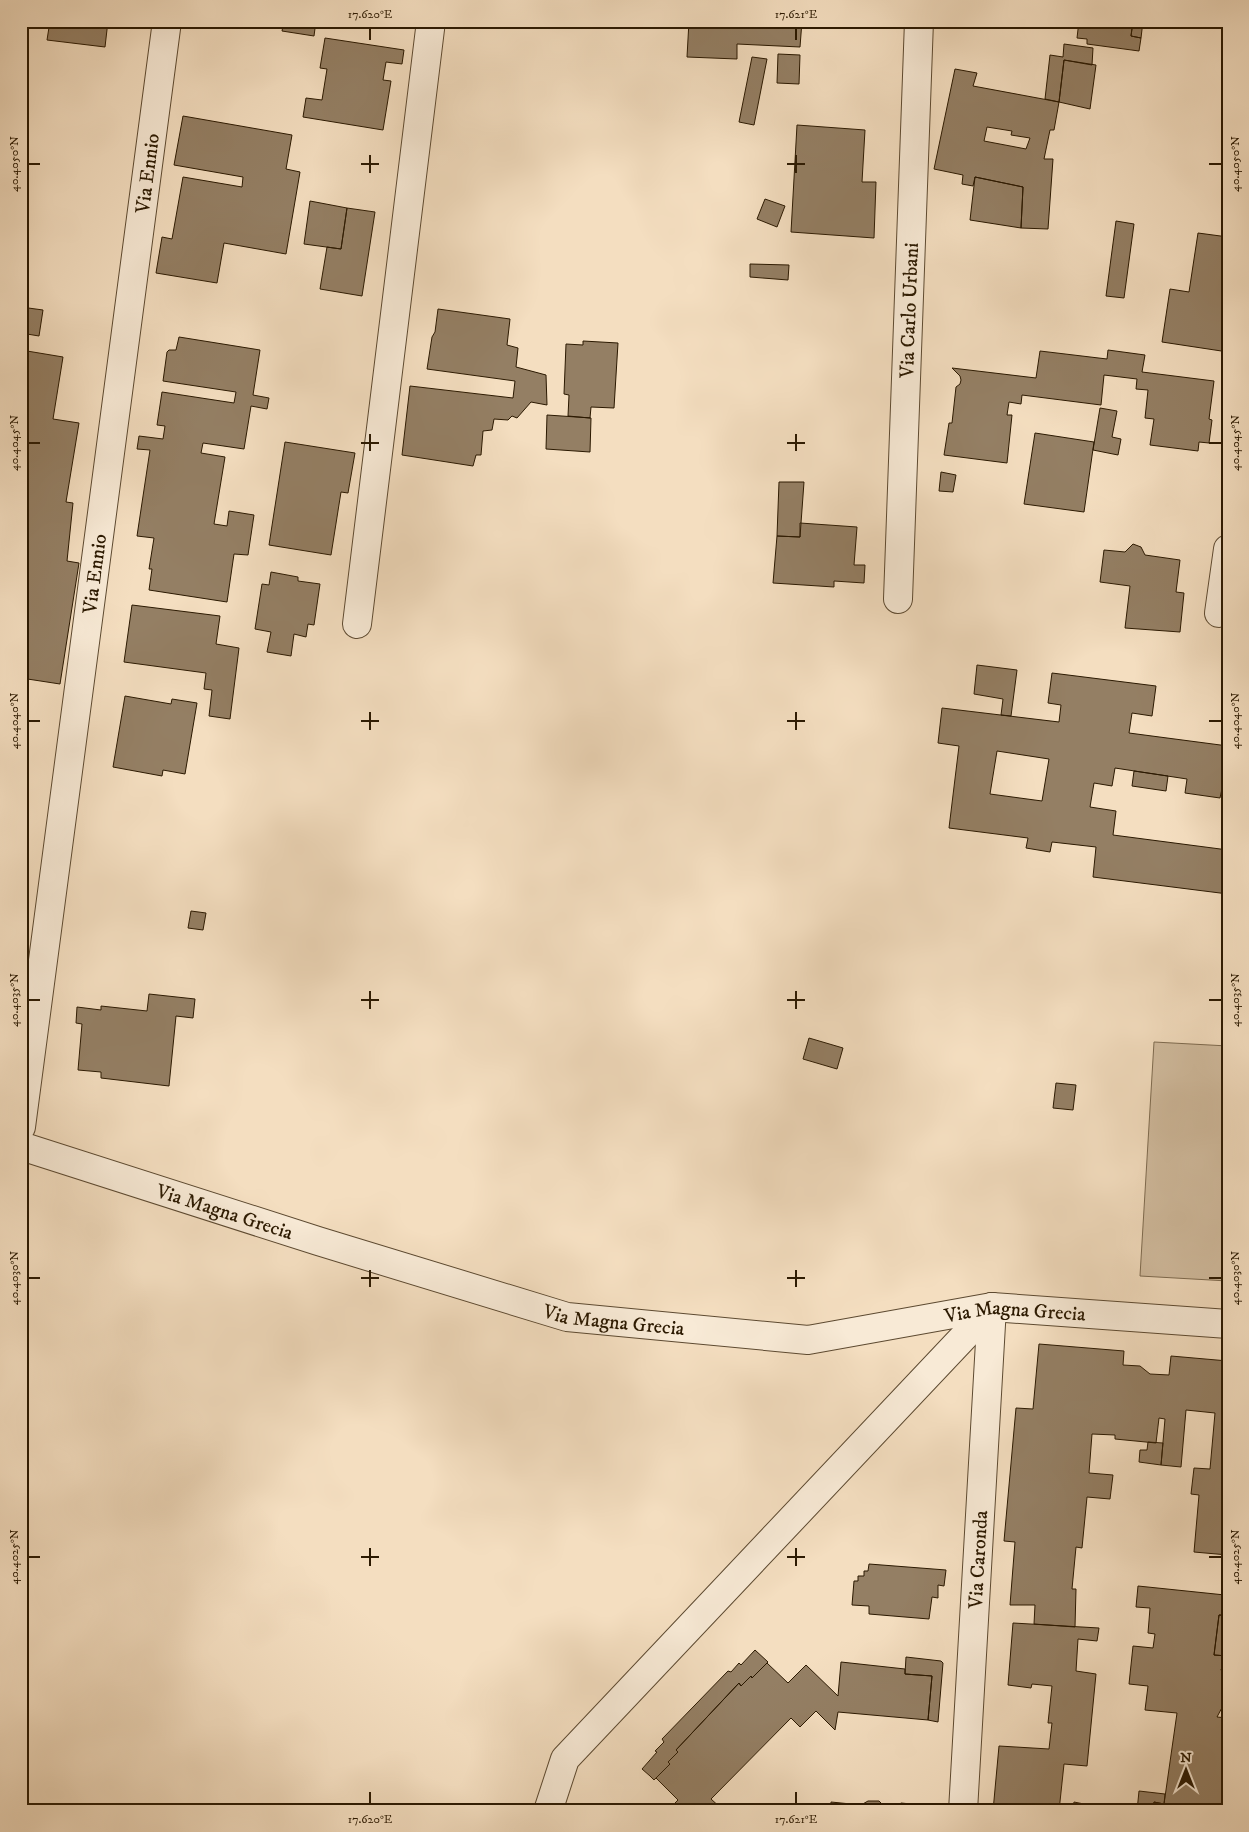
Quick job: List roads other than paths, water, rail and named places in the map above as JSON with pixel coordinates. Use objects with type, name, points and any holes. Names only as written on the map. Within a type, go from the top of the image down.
[{"type":"street","name":"Via Ennio","points":[[21,1127],[167,21]]},
{"type":"street","points":[[357,624],[431,21]]},
{"type":"street","name":"Via Carlo Urbani","points":[[898,599],[919,21]]},
{"type":"street","points":[[1219,613],[1228,549]]},
{"type":"street","name":"Via Magna Grecia","points":[[21,1146],[318,1241],[567,1317],[808,1340],[992,1307],[1228,1324]]},
{"type":"street","points":[[548,1811],[565,1759],[992,1307]]},
{"type":"street","name":"Via Caronda","points":[[964,1811],[992,1307]]}]
